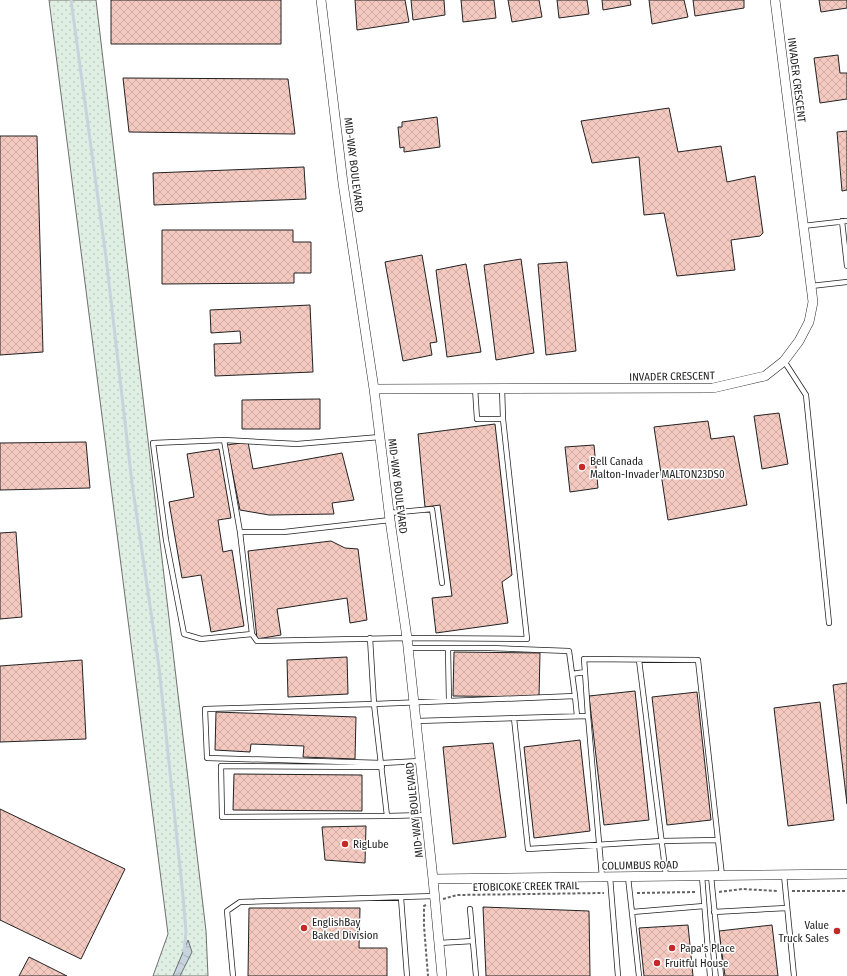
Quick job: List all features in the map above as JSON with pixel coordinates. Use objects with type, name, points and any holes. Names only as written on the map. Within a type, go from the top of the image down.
[{"type":"street","name":"MID-WAY BOULEVARD","points":[[321,0],[343,183],[374,389],[389,516],[407,638],[435,896],[442,976]]},
{"type":"street","name":"INVADER CRESCENT","points":[[374,389],[713,388],[765,376],[784,361],[799,341],[809,322],[813,302],[775,0]]},
{"type":"street","name":"COLUMBUS ROAD","points":[[433,879],[847,874]]},
{"type":"lane","points":[[803,226],[844,221],[847,266]]},
{"type":"lane","points":[[811,286],[847,282]]},
{"type":"lane","points":[[784,361],[806,395],[829,623]]},
{"type":"lane","points":[[475,388],[477,419],[503,419]]},
{"type":"lane","points":[[224,440],[240,532],[252,634],[257,642],[370,638],[527,639],[503,419],[502,388]]},
{"type":"lane","points":[[252,634],[201,639],[184,634],[166,540],[153,443],[224,440],[297,444],[380,437]]},
{"type":"lane","points":[[240,532],[284,532],[432,510],[442,583]]},
{"type":"lane","points":[[370,638],[374,704],[387,816]]},
{"type":"lane","points":[[408,648],[490,648],[568,651],[577,716]]},
{"type":"lane","points":[[448,648],[449,701]]},
{"type":"lane","points":[[618,976],[606,877],[600,845],[584,659],[698,660],[722,876]]},
{"type":"lane","points":[[639,660],[666,876]]},
{"type":"lane","points":[[572,674],[585,672]]},
{"type":"lane","points":[[382,765],[207,758],[205,709],[575,696]]},
{"type":"lane","points":[[416,721],[588,716]]},
{"type":"lane","points":[[514,718],[528,849],[661,841],[718,840]]},
{"type":"lane","points":[[420,761],[382,765],[221,766],[222,817],[426,815]]},
{"type":"lane","points":[[784,875],[794,976]]},
{"type":"lane","points":[[702,876],[710,976]]},
{"type":"lane","points":[[711,876],[721,976]]},
{"type":"lane","points":[[628,877],[639,976]]},
{"type":"lane","points":[[233,976],[227,910],[240,902],[435,896]]},
{"type":"lane","points":[[401,898],[407,976]]},
{"type":"lane","points":[[632,912],[704,906]]},
{"type":"lane","points":[[714,912],[787,908]]},
{"type":"lane","points":[[470,909],[476,976]]},
{"type":"lane","points":[[439,942],[473,942]]},
{"type":"path","points":[[722,892],[742,889],[778,891]]},
{"type":"path","points":[[807,891],[847,890]]},
{"type":"path","points":[[635,893],[695,892]]},
{"type":"path","name":"ETOBICOKE CREEK TRAIL","points":[[456,895],[596,893]]},
{"type":"path","points":[[424,906],[428,976]]},
{"type":"green space","points":[[49,0],[96,0],[206,931],[208,976],[153,976],[168,934]]},
{"type":"water","points":[[188,940],[192,952],[180,976],[173,976]]},
{"type":"building","points":[[111,0],[281,0],[281,44],[111,44]]},
{"type":"building","points":[[355,0],[405,0],[409,22],[357,30]]},
{"type":"building","points":[[411,0],[444,0],[445,15],[413,20]]},
{"type":"building","points":[[461,0],[494,0],[496,18],[463,22]]},
{"type":"building","points":[[508,0],[539,0],[542,17],[512,22]]},
{"type":"building","points":[[557,0],[587,0],[589,14],[559,18]]},
{"type":"building","points":[[602,0],[630,0],[631,5],[603,10]]},
{"type":"building","points":[[649,0],[684,0],[688,17],[652,24]]},
{"type":"building","points":[[693,0],[744,0],[744,8],[695,16]]},
{"type":"building","points":[[819,0],[847,0],[847,8],[821,12]]},
{"type":"building","points":[[838,55],[840,73],[847,73],[847,99],[820,103],[814,58]]},
{"type":"building","points":[[123,78],[288,79],[295,134],[129,132]]},
{"type":"building","points":[[669,108],[678,152],[721,146],[727,182],[755,176],[763,233],[760,236],[731,240],[735,270],[677,276],[664,213],[644,215],[639,157],[592,163],[581,121]]},
{"type":"building","points":[[437,117],[440,147],[404,152],[404,147],[400,148],[398,127],[402,127],[402,122]]},
{"type":"building","points":[[847,131],[847,190],[842,191],[837,132]]},
{"type":"building","points":[[0,136],[37,136],[43,352],[0,355]]},
{"type":"building","points":[[304,167],[306,199],[154,205],[153,173]]},
{"type":"building","points":[[162,230],[293,230],[293,242],[311,242],[311,273],[294,273],[294,283],[162,284]]},
{"type":"building","points":[[422,255],[437,342],[430,343],[432,355],[403,361],[385,262]]},
{"type":"building","points":[[521,259],[534,353],[496,360],[484,265]]},
{"type":"building","points":[[567,262],[576,351],[546,355],[538,264]]},
{"type":"building","points":[[466,264],[481,352],[447,357],[436,270]]},
{"type":"building","points":[[310,305],[313,372],[215,376],[214,344],[241,343],[240,331],[211,333],[210,310]]},
{"type":"building","points":[[320,399],[320,429],[242,429],[242,400]]},
{"type":"building","points":[[779,413],[788,464],[762,469],[754,416]]},
{"type":"building","points":[[708,421],[711,439],[734,436],[747,505],[668,520],[654,427]]},
{"type":"building","points":[[495,424],[512,575],[502,582],[508,623],[436,633],[432,598],[452,596],[440,505],[425,507],[418,434]]},
{"type":"building","points":[[86,442],[90,488],[0,490],[0,443]]},
{"type":"building","points":[[248,442],[253,469],[342,453],[354,500],[332,503],[334,514],[269,515],[240,510],[227,445]]},
{"type":"building","name":"Bell Canada Malton-Invader MALTON23DS0","points":[[594,445],[598,488],[570,492],[565,447]]},
{"type":"building","points":[[219,449],[231,518],[218,520],[223,552],[232,550],[244,626],[211,632],[201,575],[182,578],[169,502],[194,497],[187,454]]},
{"type":"building","points":[[16,532],[22,617],[0,619],[0,533]]},
{"type":"building","points":[[331,541],[345,548],[358,549],[367,620],[350,623],[347,598],[277,609],[281,635],[257,639],[248,551]]},
{"type":"building","points":[[454,652],[540,653],[539,697],[453,696]]},
{"type":"building","points":[[347,657],[348,694],[288,697],[287,660]]},
{"type":"building","points":[[82,660],[86,739],[0,742],[0,666]]},
{"type":"building","points":[[847,683],[847,804],[833,685]]},
{"type":"building","points":[[635,691],[649,820],[604,825],[589,696]]},
{"type":"building","points":[[697,692],[711,820],[667,825],[652,697]]},
{"type":"building","points":[[820,702],[834,820],[788,826],[774,708]]},
{"type":"building","points":[[216,712],[356,717],[355,759],[303,757],[304,746],[251,744],[250,752],[215,750]]},
{"type":"building","points":[[580,740],[590,831],[534,838],[524,747]]},
{"type":"building","points":[[493,743],[506,837],[453,844],[443,747]]},
{"type":"building","points":[[234,774],[362,775],[362,811],[233,810]]},
{"type":"building","points":[[0,809],[125,869],[81,959],[0,920]]},
{"type":"building","name":"RigLube","points":[[366,826],[365,863],[325,860],[322,827]]},
{"type":"building","points":[[483,907],[589,911],[590,976],[486,976]]},
{"type":"building","name":"EnglishBay Baked Division","points":[[249,908],[360,908],[359,948],[387,948],[387,976],[248,976]]},
{"type":"building","points":[[688,925],[693,976],[644,976],[639,928]]},
{"type":"building","points":[[772,925],[778,976],[725,976],[719,931]]},
{"type":"building","points":[[29,957],[67,976],[19,976]]},
{"type":"waterway","points":[[71,0],[106,257],[132,483],[159,667],[183,896],[186,932],[184,951]]},
{"type":"place","name":"Bell Canada Malton-Invader MALTON23DS0","points":[[582,467]]},
{"type":"place","name":"RigLube","points":[[345,844]]},
{"type":"place","name":"EnglishBay Baked Division","points":[[304,928]]},
{"type":"place","name":"Value Truck Sales","points":[[837,931]]},
{"type":"place","name":"Papa's Place","points":[[672,948]]},
{"type":"place","name":"Fruitful House","points":[[657,963]]}]
